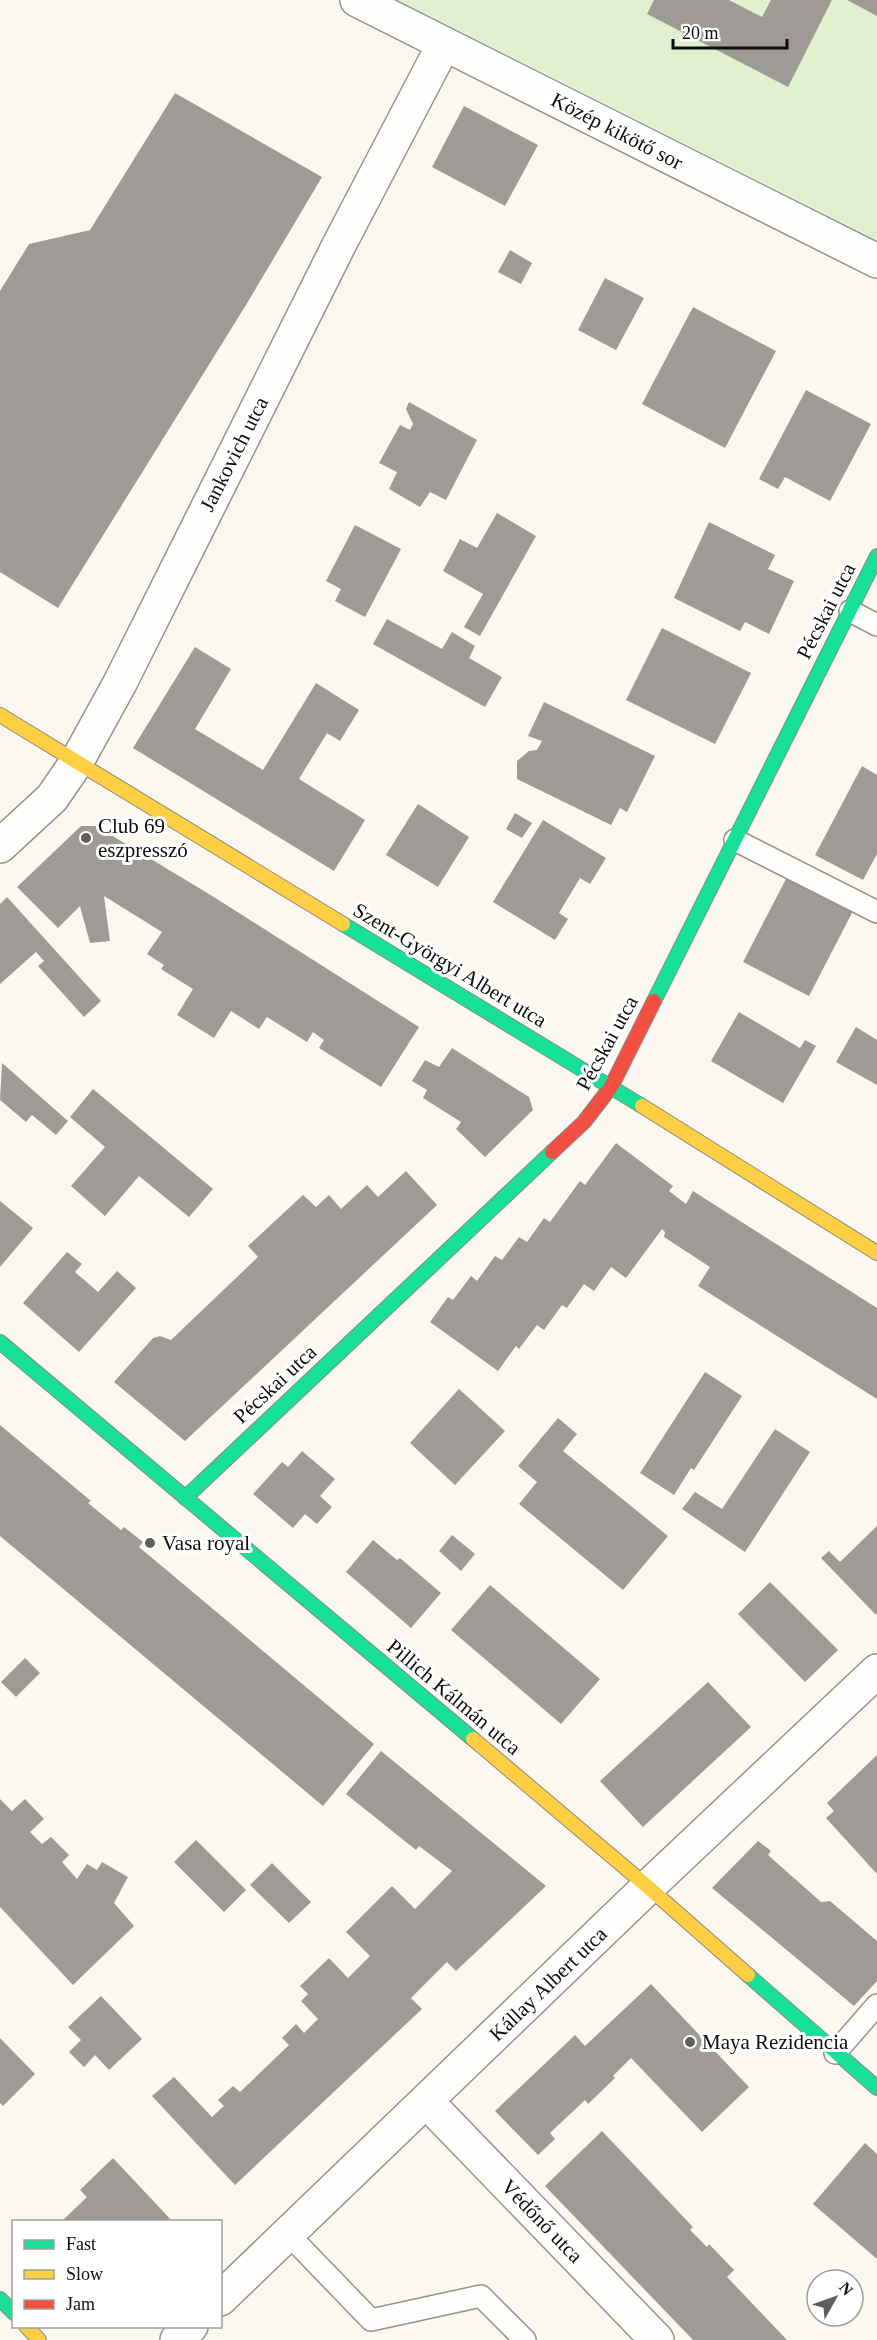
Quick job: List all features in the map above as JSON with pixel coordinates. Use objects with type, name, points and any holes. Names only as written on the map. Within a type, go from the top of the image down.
[{"type":"street","name":"Közép kikötő sor","points":[[357,0],[877,261]]},
{"type":"street","name":"Jankovich utca","points":[[0,846],[52,798],[76,763],[125,672],[339,245],[444,44]]},
{"type":"street","name":"Pécskai utca","points":[[185,1498],[584,1122],[611,1087],[877,556]]},
{"type":"street","name":"Szent-Györgyi Albert utca","points":[[0,715],[611,1087],[877,1253]]},
{"type":"street","name":"Pillich Kálmán utca","points":[[0,1342],[648,1887],[877,2088]]},
{"type":"street","name":"Kállay Albert utca","points":[[222,2297],[648,1887],[877,1671]]},
{"type":"street","name":"Védőnő utca","points":[[427,2102],[657,2340]]},
{"type":"street","points":[[0,2299],[12,2311]]},
{"type":"street","points":[[28,2328],[39,2340]]},
{"type":"street","points":[[177,2340],[189,2328]]},
{"type":"lane","points":[[850,611],[877,625]]},
{"type":"lane","points":[[735,840],[877,912]]},
{"type":"lane","points":[[835,2053],[877,2005]]},
{"type":"lane","points":[[288,2234],[371,2320],[481,2296],[525,2340]]},
{"type":"green space","points":[[398,0],[877,0],[877,240]]},
{"type":"building","points":[[654,0],[729,0],[762,17],[771,0],[832,0],[788,87],[647,14]]},
{"type":"building","points":[[847,0],[877,0],[877,16]]},
{"type":"building","points":[[175,93],[322,177],[246,305],[58,608],[0,572],[0,291],[29,244],[90,230]]},
{"type":"building","points":[[464,106],[538,145],[505,206],[432,167]]},
{"type":"building","points":[[510,250],[532,263],[521,284],[498,272]]},
{"type":"building","points":[[605,278],[644,298],[616,350],[578,330]]},
{"type":"building","points":[[693,307],[776,351],[725,448],[642,404]]},
{"type":"building","points":[[806,390],[871,424],[830,501],[785,477],[778,489],[759,479]]},
{"type":"building","points":[[409,402],[477,440],[446,500],[430,492],[420,507],[389,489],[397,472],[379,463],[400,425],[410,430],[413,424],[406,409]]},
{"type":"building","points":[[497,513],[536,536],[480,636],[464,627],[483,594],[443,571],[460,539],[477,548]]},
{"type":"building","points":[[709,522],[775,555],[768,569],[794,581],[769,634],[745,622],[740,631],[674,598]]},
{"type":"building","points":[[355,525],[401,549],[365,617],[335,601],[341,589],[326,581]]},
{"type":"building","points":[[387,619],[442,649],[452,632],[475,646],[469,658],[502,677],[485,707],[373,644]]},
{"type":"building","points":[[662,628],[751,673],[715,744],[626,700]]},
{"type":"building","points":[[195,647],[231,669],[195,729],[263,770],[316,683],[359,710],[340,741],[327,733],[299,779],[365,820],[334,871],[133,748]]},
{"type":"building","points":[[544,702],[655,756],[627,812],[620,808],[611,825],[517,779],[517,761],[529,751],[537,750],[542,741],[528,736]]},
{"type":"building","points":[[862,766],[877,775],[877,854],[863,880],[815,855]]},
{"type":"building","points":[[418,804],[469,837],[438,887],[386,855]]},
{"type":"building","points":[[515,813],[532,823],[522,838],[506,829]]},
{"type":"building","points":[[543,820],[606,858],[590,884],[580,878],[559,913],[568,919],[555,940],[493,902]]},
{"type":"building","points":[[81,826],[96,826],[209,894],[419,1027],[381,1087],[319,1048],[324,1040],[313,1032],[307,1042],[267,1017],[259,1029],[231,1011],[214,1038],[177,1015],[193,989],[161,969],[164,965],[147,954],[162,932],[104,896],[110,941],[90,943],[80,906],[58,928],[17,887]]},
{"type":"building","points":[[787,877],[853,911],[809,996],[743,962]]},
{"type":"building","points":[[7,897],[101,1001],[84,1017],[38,966],[44,961],[36,952],[0,984],[0,904]]},
{"type":"building","points":[[739,1012],[800,1048],[805,1040],[816,1046],[783,1103],[711,1061]]},
{"type":"building","points":[[856,1027],[877,1040],[877,1085],[836,1062]]},
{"type":"building","points":[[452,1048],[529,1097],[533,1110],[485,1157],[456,1129],[461,1122],[423,1098],[427,1090],[412,1081],[425,1060],[439,1067]]},
{"type":"building","points":[[2,1063],[68,1121],[56,1135],[32,1115],[26,1122],[0,1100]]},
{"type":"building","points":[[93,1089],[213,1189],[189,1217],[139,1176],[105,1216],[71,1186],[105,1147],[70,1117]]},
{"type":"building","points":[[616,1143],[673,1186],[669,1191],[686,1204],[693,1191],[877,1308],[877,1399],[698,1286],[710,1267],[664,1237],[665,1232],[662,1229],[626,1278],[611,1267],[594,1291],[584,1284],[567,1308],[562,1305],[544,1330],[537,1325],[519,1349],[516,1346],[498,1371],[430,1322],[448,1297],[453,1300],[471,1276],[477,1281],[495,1256],[502,1260],[519,1237],[527,1242],[544,1218],[550,1222],[580,1181],[585,1185]]},
{"type":"building","points":[[406,1171],[437,1205],[185,1441],[114,1382],[153,1338],[160,1336],[171,1340],[258,1257],[248,1246],[303,1195],[316,1207],[329,1195],[341,1209],[367,1185],[378,1197]]},
{"type":"building","points":[[0,1201],[33,1228],[0,1267]]},
{"type":"building","points":[[67,1252],[82,1264],[75,1272],[98,1292],[117,1271],[136,1288],[79,1352],[23,1303]]},
{"type":"building","points":[[705,1372],[742,1396],[694,1470],[691,1468],[674,1495],[640,1473]]},
{"type":"building","points":[[459,1389],[505,1431],[455,1485],[410,1443]]},
{"type":"building","points":[[558,1418],[577,1434],[563,1451],[668,1536],[623,1590],[519,1504],[537,1482],[518,1466]]},
{"type":"building","points":[[0,1425],[91,1501],[88,1503],[121,1530],[124,1527],[143,1542],[139,1547],[374,1744],[323,1806],[0,1536]]},
{"type":"building","points":[[775,1429],[810,1452],[745,1552],[682,1509],[695,1492],[722,1509]]},
{"type":"building","points":[[302,1451],[335,1479],[320,1496],[332,1507],[317,1524],[305,1514],[293,1528],[253,1494],[282,1462],[288,1467]]},
{"type":"building","points":[[877,1526],[876,1615],[821,1558],[829,1551],[840,1562]]},
{"type":"building","points":[[452,1535],[475,1554],[461,1571],[439,1551]]},
{"type":"building","points":[[373,1540],[397,1560],[400,1558],[441,1593],[411,1628],[346,1572]]},
{"type":"building","points":[[770,1582],[838,1650],[805,1682],[738,1614]]},
{"type":"building","points":[[490,1585],[600,1679],[561,1724],[451,1630]]},
{"type":"building","points":[[25,1658],[40,1673],[16,1697],[1,1682]]},
{"type":"building","points":[[708,1682],[751,1727],[643,1827],[600,1781]]},
{"type":"building","points":[[381,1751],[546,1886],[456,1971],[447,1962],[411,1998],[422,2009],[235,2185],[152,2096],[174,2077],[212,2117],[224,2106],[218,2100],[233,2086],[240,2092],[289,2045],[282,2038],[296,2024],[304,2033],[318,2019],[301,2001],[308,1994],[300,1986],[329,1958],[348,1978],[370,1956],[346,1932],[392,1886],[415,1909],[452,1871],[419,1846],[416,1850],[346,1794]]},
{"type":"building","points":[[877,1755],[877,1874],[826,1818],[834,1811],[827,1803]]},
{"type":"building","points":[[0,1799],[12,1811],[25,1799],[44,1819],[30,1832],[42,1844],[51,1837],[69,1855],[62,1862],[77,1879],[87,1864],[97,1870],[102,1862],[128,1877],[114,1903],[134,1926],[73,1985],[0,1907]]},
{"type":"building","points":[[196,1840],[246,1890],[224,1912],[174,1862]]},
{"type":"building","points":[[758,1841],[771,1851],[768,1855],[821,1902],[830,1901],[877,1941],[877,1981],[854,2006],[712,1888]]},
{"type":"building","points":[[272,1863],[311,1902],[289,1923],[250,1885]]},
{"type":"building","points":[[651,1984],[749,2087],[702,2132],[631,2058],[613,2076],[615,2078],[588,2104],[585,2100],[550,2133],[555,2139],[538,2155],[495,2111],[575,2035],[585,2046]]},
{"type":"building","points":[[101,1996],[142,2039],[109,2070],[95,2055],[84,2067],[69,2052],[81,2040],[68,2027]]},
{"type":"building","points":[[0,2038],[35,2074],[3,2106],[0,2103]]},
{"type":"building","points":[[602,2131],[693,2227],[690,2230],[707,2247],[709,2244],[734,2270],[727,2277],[787,2340],[693,2340],[545,2186]]},
{"type":"building","points":[[865,2143],[877,2154],[877,2259],[813,2204]]},
{"type":"building","points":[[113,2158],[171,2220],[63,2220],[87,2197],[80,2190]]},
{"type":"traffic: fast","points":[[654,1001],[877,556]]},
{"type":"traffic: fast","points":[[343,924],[642,1106]]},
{"type":"traffic: fast","points":[[185,1498],[552,1152]]},
{"type":"traffic: fast","points":[[0,1342],[473,1739]]},
{"type":"traffic: fast","points":[[748,1975],[877,2088]]},
{"type":"traffic: fast","points":[[0,2299],[12,2311]]},
{"type":"traffic: slow","points":[[0,715],[343,924]]},
{"type":"traffic: slow","points":[[642,1106],[877,1253]]},
{"type":"traffic: slow","points":[[473,1739],[748,1975]]},
{"type":"traffic: slow","points":[[28,2328],[39,2340]]},
{"type":"traffic: jam","points":[[552,1152],[584,1122],[611,1087],[654,1001]]},
{"type":"place","name":"Club 69 eszpresszó","points":[[86,838]]},
{"type":"place","name":"Vasa royal","points":[[150,1543]]},
{"type":"place","name":"Maya Rezidencia","points":[[690,2042]]}]
